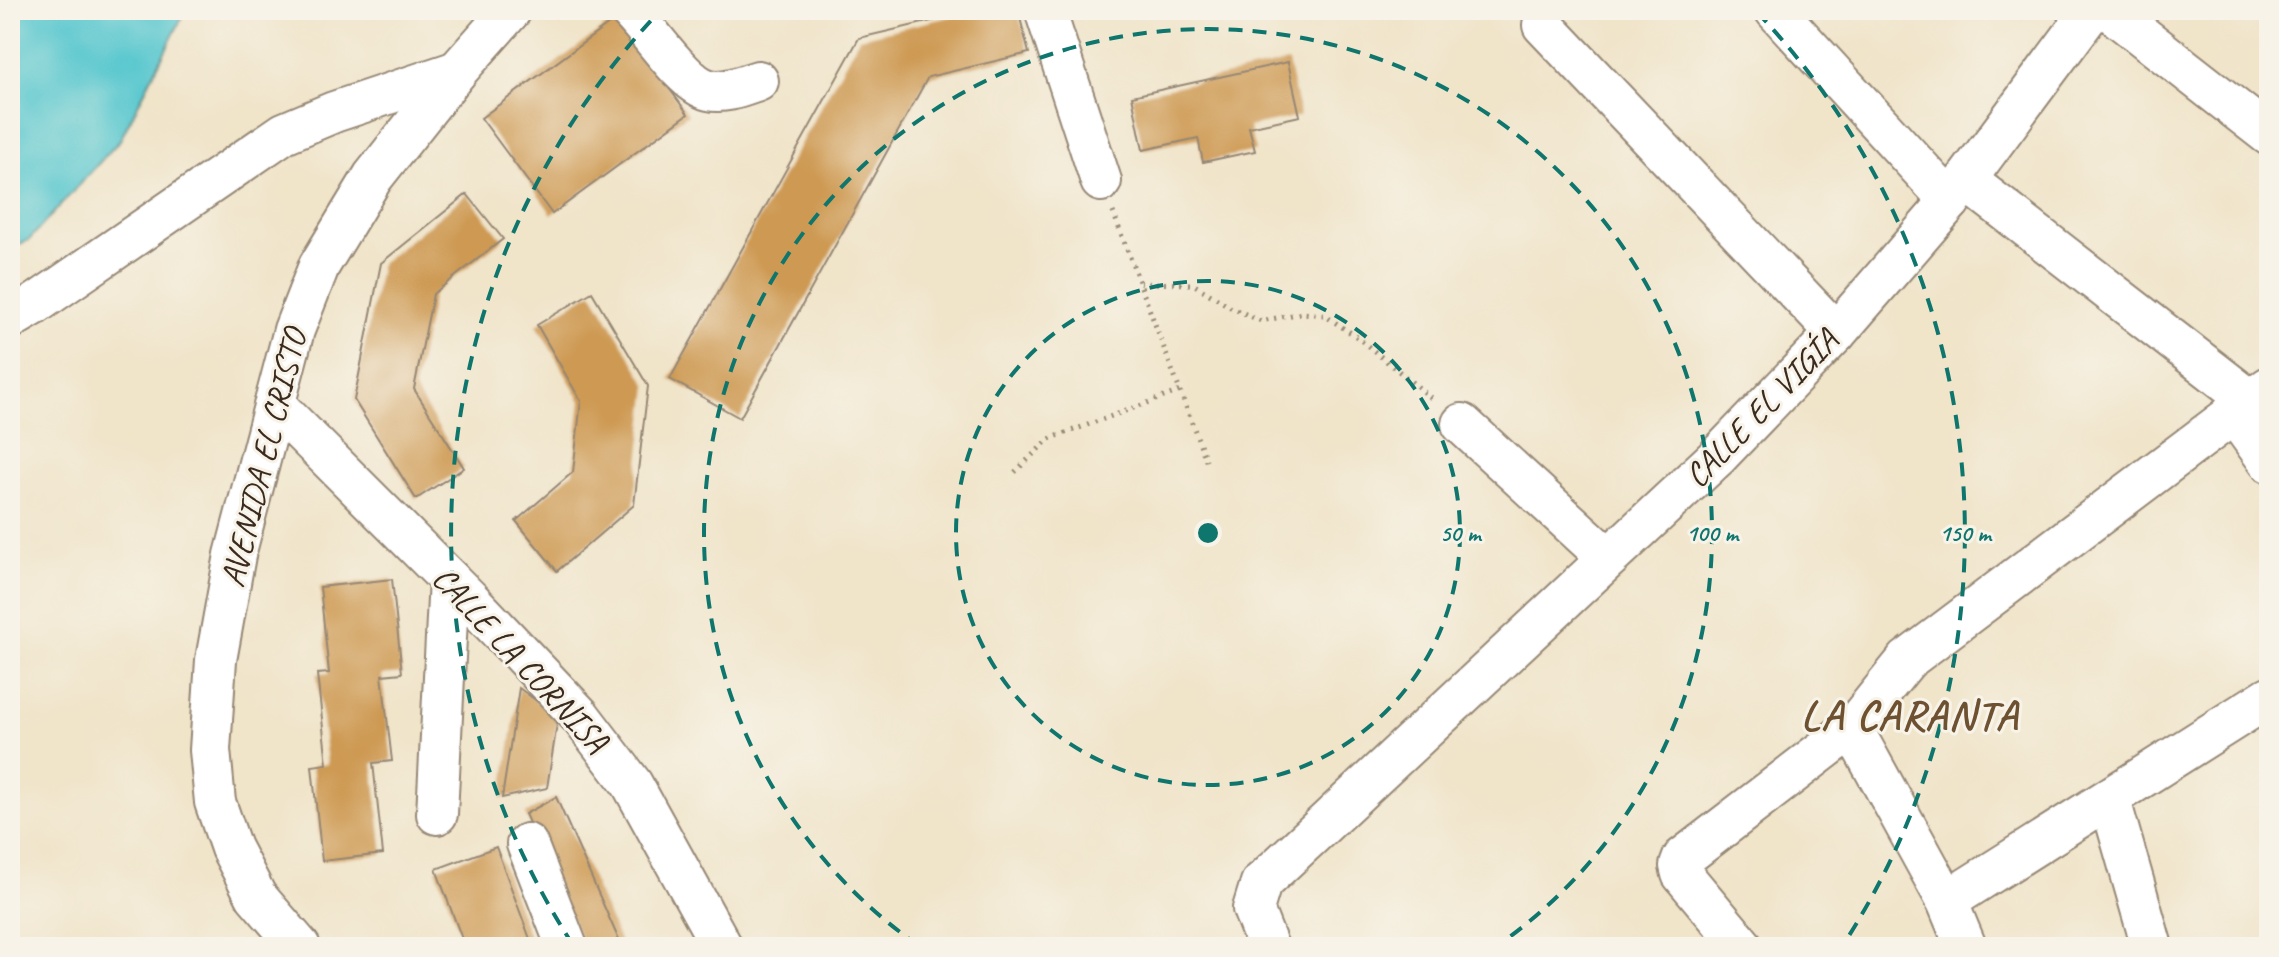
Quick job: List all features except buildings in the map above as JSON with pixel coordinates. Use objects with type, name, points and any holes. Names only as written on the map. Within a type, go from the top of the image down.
[{"type":"street","name":"AVENIDA EL CRISTO","points":[[300,947],[256,896],[231,848],[215,802],[210,750],[216,660],[235,555],[294,330],[319,266],[373,177],[457,71],[511,10]]},
{"type":"street","points":[[629,10],[686,75],[707,90],[727,91],[758,81]]},
{"type":"street","points":[[1045,10],[1101,181]]},
{"type":"street","points":[[1775,10],[1958,190],[2251,399],[2269,462]]},
{"type":"street","name":"CALLE EL VIGÍA","points":[[1268,947],[1253,909],[1261,883],[1717,457],[1836,333],[1958,190],[2092,10]]},
{"type":"street","points":[[2109,10],[2269,135]]},
{"type":"street","points":[[1543,25],[1836,333]]},
{"type":"street","points":[[10,319],[60,288],[284,133],[334,112],[457,71]]},
{"type":"street","points":[[1743,947],[1682,874],[1680,866],[1683,858],[1852,728],[1907,660],[2251,399]]},
{"type":"street","name":"CALLE LA CORNISA","points":[[275,405],[580,716],[632,784],[722,947]]},
{"type":"street","points":[[1462,424],[1608,558]]},
{"type":"street","points":[[437,814],[449,579]]},
{"type":"street","points":[[1947,901],[2269,697]]},
{"type":"street","points":[[1852,728],[1947,901],[1966,947]]},
{"type":"street","points":[[2110,800],[2152,947]]},
{"type":"street","points":[[527,844],[567,947]]},
{"type":"path","points":[[1101,181],[1207,463]]},
{"type":"path","points":[[1140,283],[1193,284],[1232,308],[1261,321],[1302,313],[1324,315],[1357,337],[1462,424]]},
{"type":"path","points":[[1015,472],[1049,439],[1180,391]]},
{"type":"water","points":[[10,10],[186,10],[120,140],[29,240],[10,248]]},
{"type":"district","name":"LA CARANTA","points":[[1910,715]]}]
